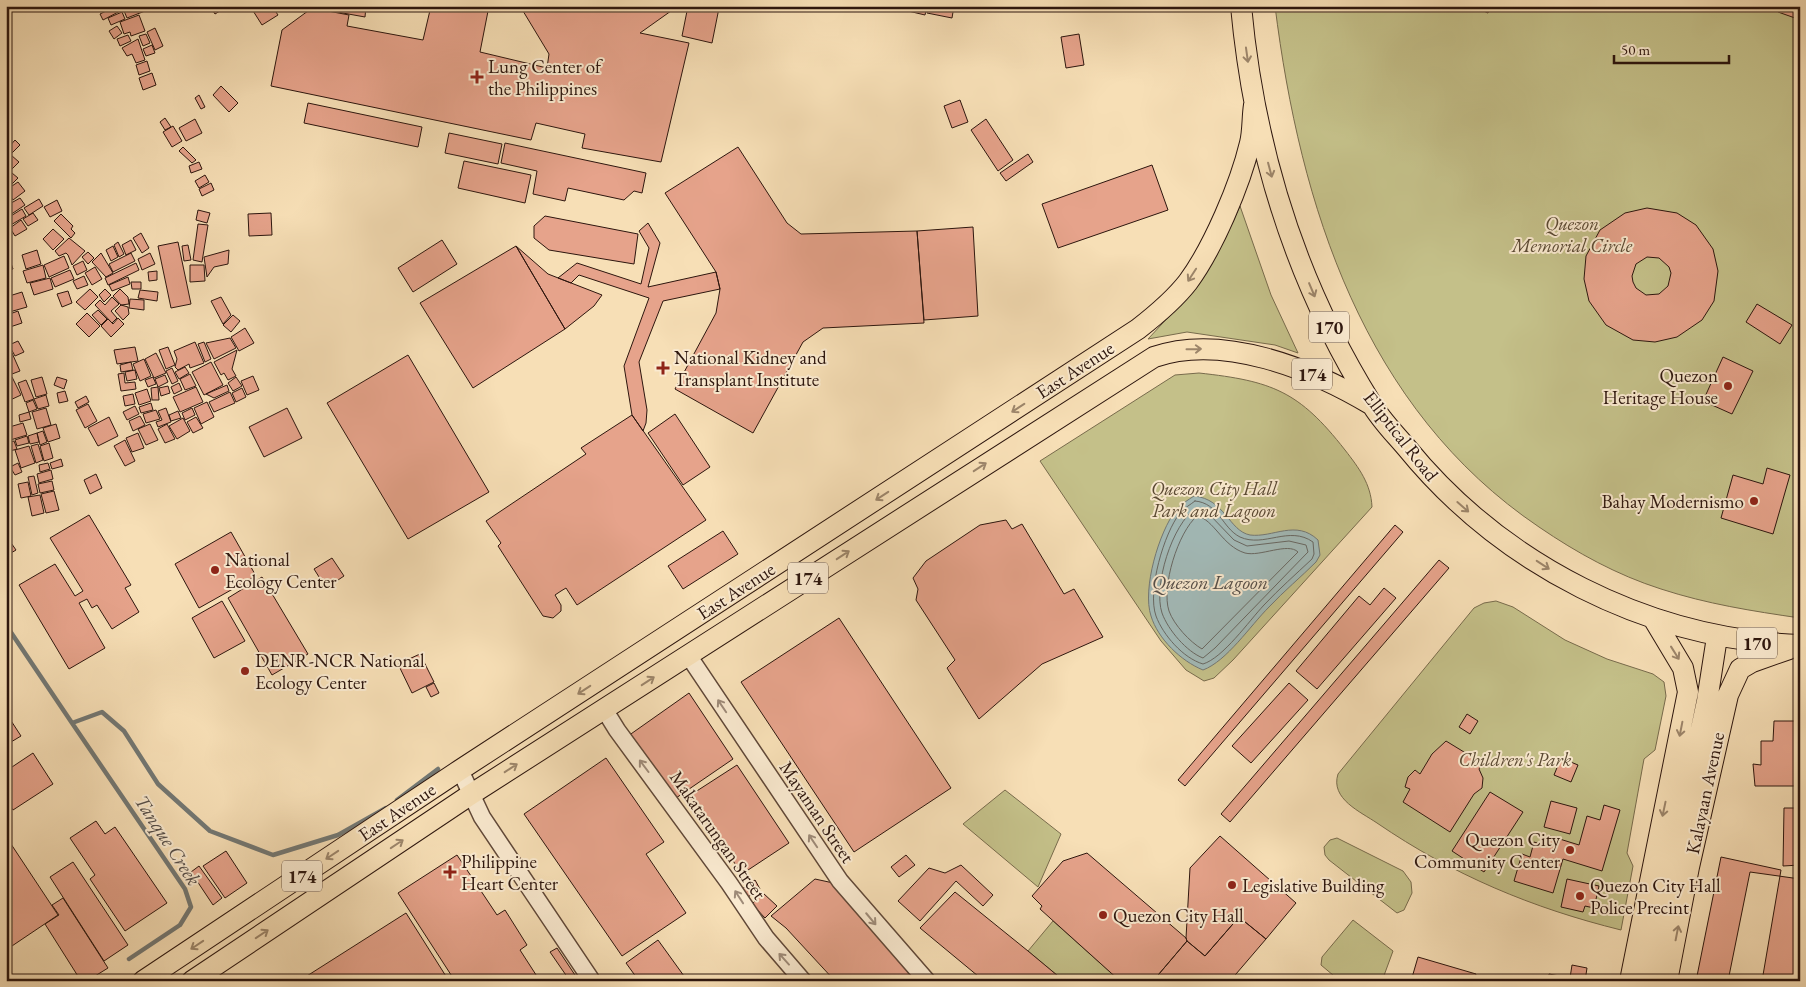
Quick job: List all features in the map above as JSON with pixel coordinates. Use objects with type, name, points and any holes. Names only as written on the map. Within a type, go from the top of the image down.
[{"type":"main road","name":"Elliptical Road","points":[[1241,6],[1254,106],[1279,200],[1298,259],[1320,309],[1372,405],[1428,474],[1473,516],[1502,539],[1592,594],[1652,618],[1717,636],[1760,643],[1799,645]]},
{"type":"main road","name":"East Avenue","points":[[143,981],[460,770],[1144,324],[1168,304],[1187,283],[1206,252],[1229,202],[1246,157],[1254,106]]},
{"type":"main road","name":"East Avenue","points":[[192,981],[470,795],[1154,356],[1179,350],[1199,349],[1255,357],[1311,374],[1372,405]]},
{"type":"main road","name":"Kalayaan Avenue","points":[[1647,981],[1698,693],[1652,618]]},
{"type":"main road","name":"Kalayaan Avenue","points":[[1630,981],[1698,693],[1717,636]]},
{"type":"main road","name":"Kalayaan Avenue","points":[[1667,981],[1689,867],[1728,695],[1740,669],[1752,662],[1799,645]]},
{"type":"street","name":"Mayaman Street","points":[[688,655],[840,881],[927,981]]},
{"type":"street","name":"Makatarungan Street","points":[[604,709],[617,730],[729,882],[766,938],[803,981]]},
{"type":"street","points":[[460,770],[470,795],[482,816],[592,981]]},
{"type":"green space","name":"Quezon Memorial Circle","points":[[1275,6],[1800,6],[1800,618],[1695,599],[1629,577],[1598,562],[1568,546],[1539,527],[1478,479],[1427,424],[1385,363],[1351,297],[1323,228],[1302,155],[1286,81]]},
{"type":"green space","points":[[1240,206],[1271,295],[1298,353],[1275,345],[1187,332],[1148,339],[1188,296],[1226,236]]},
{"type":"green space","name":"Quezon City Hall Park and Lagoon","points":[[1199,373],[1246,380],[1265,385],[1282,392],[1298,402],[1329,430],[1355,463],[1367,484],[1372,507],[1233,660],[1214,678],[1204,681],[1186,670],[1161,641],[1040,461],[1175,375]]},
{"type":"green space","name":"Children's Park","points":[[1496,601],[1513,607],[1565,640],[1607,659],[1653,674],[1664,682],[1666,696],[1655,750],[1644,759],[1627,853],[1633,866],[1621,930],[1525,900],[1464,874],[1406,842],[1348,804],[1338,791],[1338,774],[1474,608],[1484,603]]},
{"type":"green space","points":[[1005,790],[1061,834],[1038,887],[963,824]]},
{"type":"green space","points":[[1337,838],[1403,871],[1411,882],[1412,893],[1404,910],[1397,913],[1329,860],[1325,855],[1324,847],[1330,840]]},
{"type":"green space","points":[[1353,920],[1393,951],[1382,981],[1340,981],[1321,965],[1322,957]]},
{"type":"green space","points":[[1053,921],[1120,981],[1064,981],[1028,951]]},
{"type":"water","name":"Quezon Lagoon","points":[[1194,496],[1204,498],[1213,503],[1237,528],[1250,535],[1293,530],[1310,534],[1318,540],[1320,555],[1316,562],[1275,601],[1221,659],[1203,670],[1179,655],[1165,641],[1154,625],[1149,605],[1150,576],[1158,546],[1176,510]]},
{"type":"building","points":[[120,6],[122,10],[103,20],[100,14]]},
{"type":"building","points":[[122,6],[143,6],[145,11],[127,18]]},
{"type":"building","points":[[210,6],[228,6],[215,14]]},
{"type":"building","points":[[250,6],[272,6],[278,15],[262,25]]},
{"type":"building","points":[[304,6],[366,6],[365,17]]},
{"type":"building","name":"Lung Center of the Philippines","points":[[431,6],[489,6],[480,52],[547,68],[549,54],[520,6],[678,6],[640,33],[689,43],[661,162],[582,148],[585,134],[536,123],[531,140],[271,86],[282,30],[312,8],[349,15],[347,26],[423,40]]},
{"type":"building","points":[[688,6],[719,8],[712,43],[682,36]]},
{"type":"building","points":[[887,6],[927,6],[925,15]]},
{"type":"building","points":[[929,6],[954,6],[952,18],[927,13]]},
{"type":"building","points":[[1473,6],[1491,6],[1488,13]]},
{"type":"building","points":[[1780,6],[1799,6],[1795,18],[1778,12]]},
{"type":"building","points":[[122,12],[125,19],[111,25],[108,18]]},
{"type":"building","points":[[139,15],[145,31],[131,36],[130,32],[124,34],[120,22]]},
{"type":"building","points":[[117,26],[122,33],[114,39],[109,31]]},
{"type":"building","points":[[155,28],[163,46],[155,50],[147,32]]},
{"type":"building","points":[[146,34],[150,43],[143,46],[139,36]]},
{"type":"building","points":[[1079,34],[1084,65],[1066,68],[1061,37]]},
{"type":"building","points":[[128,35],[131,41],[120,46],[117,39]]},
{"type":"building","points":[[138,39],[145,60],[136,63],[132,54],[127,56],[122,48]]},
{"type":"building","points":[[152,45],[155,53],[146,56],[143,49]]},
{"type":"building","points":[[147,61],[150,71],[139,75],[136,65]]},
{"type":"building","points":[[152,73],[156,85],[143,90],[139,78]]},
{"type":"building","points":[[221,86],[238,103],[229,112],[213,95]]},
{"type":"building","points":[[199,95],[205,107],[201,109],[195,98]]},
{"type":"building","points":[[960,100],[968,122],[952,128],[944,106]]},
{"type":"building","points":[[308,103],[422,127],[418,147],[304,123]]},
{"type":"building","points":[[165,118],[171,127],[165,130],[160,122]]},
{"type":"building","points":[[195,119],[202,133],[186,141],[179,128]]},
{"type":"building","points":[[986,119],[1013,160],[998,171],[971,130]]},
{"type":"building","points":[[173,126],[182,141],[172,147],[163,132]]},
{"type":"building","points":[[449,133],[502,144],[498,164],[445,153]]},
{"type":"building","points":[[15,140],[20,145],[12,153],[8,148]]},
{"type":"building","points":[[505,143],[646,173],[642,193],[634,191],[624,200],[568,188],[565,201],[533,194],[537,171],[501,163]]},
{"type":"building","points":[[183,147],[196,160],[192,163],[179,151]]},
{"type":"building","name":"National Kidney and Transplant Institute","points":[[738,147],[787,223],[801,234],[917,231],[924,323],[823,328],[803,342],[753,433],[675,389],[716,313],[720,289],[716,272],[665,193]]},
{"type":"building","points":[[1028,154],[1033,162],[1006,181],[1000,173]]},
{"type":"building","points":[[11,155],[19,162],[9,172],[6,170],[6,160]]},
{"type":"building","points":[[464,161],[531,175],[525,203],[458,188]]},
{"type":"building","points":[[199,162],[202,169],[191,173],[189,166]]},
{"type":"building","points":[[1152,165],[1168,210],[1058,248],[1042,204]]},
{"type":"building","points":[[12,173],[18,178],[6,190],[6,178]]},
{"type":"building","points":[[205,175],[209,182],[199,188],[195,181]]},
{"type":"building","points":[[18,182],[25,191],[13,200],[6,190]]},
{"type":"building","points":[[211,183],[214,190],[202,196],[199,189]]},
{"type":"building","points":[[20,198],[25,205],[10,215],[6,206]]},
{"type":"building","points":[[39,199],[43,206],[29,215],[24,208]]},
{"type":"building","points":[[57,200],[62,211],[50,217],[44,207]]},
{"type":"building","points":[[1647,208],[1677,213],[1696,225],[1713,249],[1718,271],[1714,301],[1702,320],[1677,337],[1655,342],[1633,340],[1606,325],[1589,301],[1584,279],[1586,256],[1600,230],[1625,213]],"holes":[[[1647,257],[1659,258],[1669,267],[1671,273],[1668,286],[1659,294],[1646,295],[1636,288],[1633,282],[1632,276],[1636,264]]]},
{"type":"building","points":[[22,209],[26,216],[9,226],[6,219]]},
{"type":"building","points":[[198,210],[210,213],[207,223],[196,220]]},
{"type":"building","points":[[33,213],[38,220],[28,226],[23,219]]},
{"type":"building","points":[[271,213],[272,235],[249,236],[248,214]]},
{"type":"building","points":[[61,214],[73,226],[71,229],[75,233],[71,238],[54,221]]},
{"type":"building","points":[[545,216],[638,234],[634,264],[549,250],[534,238],[534,226]]},
{"type":"building","points":[[21,220],[27,229],[15,236],[10,228]]},
{"type":"building","points":[[648,223],[660,243],[648,287],[716,272],[720,289],[663,301],[639,362],[647,410],[643,431],[632,415],[624,366],[649,298],[579,275],[571,283],[558,278],[577,263],[641,284],[649,248],[639,231]]},
{"type":"building","points":[[198,224],[208,225],[202,262],[193,260]]},
{"type":"building","points":[[973,227],[978,316],[924,320],[917,231]]},
{"type":"building","points":[[53,229],[64,239],[53,250],[43,239]]},
{"type":"building","points":[[141,233],[149,248],[142,253],[133,238]]},
{"type":"building","points":[[69,238],[85,251],[72,265],[66,253],[59,256],[55,251]]},
{"type":"building","points":[[131,240],[136,250],[126,255],[122,245]]},
{"type":"building","points":[[442,240],[457,264],[413,292],[398,268]]},
{"type":"building","points":[[118,242],[124,254],[119,257],[114,245]]},
{"type":"building","points":[[178,242],[191,304],[171,308],[158,246]]},
{"type":"building","points":[[188,245],[191,260],[184,261],[182,246]]},
{"type":"building","points":[[113,246],[118,257],[111,261],[106,250]]},
{"type":"building","points":[[516,246],[565,329],[473,388],[420,303]]},
{"type":"building","points":[[516,246],[548,274],[602,295],[594,306],[565,329]]},
{"type":"building","points":[[37,250],[41,264],[26,269],[22,255]]},
{"type":"building","points":[[229,250],[228,264],[214,267],[207,277],[204,257]]},
{"type":"building","points":[[88,252],[94,258],[88,264],[82,257]]},
{"type":"building","points":[[101,253],[113,273],[106,277],[92,262]]},
{"type":"building","points":[[131,253],[135,261],[113,272],[109,264]]},
{"type":"building","points":[[150,253],[155,264],[142,270],[138,259]]},
{"type":"building","points":[[6,254],[8,254],[13,269],[6,271]]},
{"type":"building","points":[[64,256],[69,268],[49,277],[44,265]]},
{"type":"building","points":[[83,261],[87,270],[77,275],[73,266]]},
{"type":"building","points":[[136,263],[139,270],[108,285],[105,278]]},
{"type":"building","points":[[43,265],[46,278],[27,283],[23,271]]},
{"type":"building","points":[[190,265],[204,265],[205,281],[190,282]]},
{"type":"building","points":[[95,267],[102,279],[92,285],[85,273]]},
{"type":"building","points":[[70,270],[74,279],[55,287],[51,278]]},
{"type":"building","points":[[157,271],[157,280],[149,281],[148,272]]},
{"type":"building","points":[[84,276],[88,285],[77,289],[73,281]]},
{"type":"building","points":[[128,277],[130,284],[112,291],[109,285]]},
{"type":"building","points":[[50,278],[53,289],[34,295],[30,283]]},
{"type":"building","points":[[131,282],[141,282],[141,289],[132,289]]},
{"type":"building","points":[[90,289],[98,297],[85,310],[76,302]]},
{"type":"building","points":[[105,289],[111,295],[104,302],[99,295]]},
{"type":"building","points":[[120,289],[128,297],[129,304],[121,305],[113,296]]},
{"type":"building","points":[[140,290],[158,292],[157,301],[138,298]]},
{"type":"building","points":[[68,291],[72,303],[62,307],[57,294]]},
{"type":"building","points":[[22,292],[27,307],[6,313],[6,297]]},
{"type":"building","points":[[112,297],[119,304],[111,311],[117,318],[112,323],[95,305],[100,300],[105,305]]},
{"type":"building","points":[[221,297],[231,315],[223,324],[211,301]]},
{"type":"building","points":[[130,299],[144,300],[144,310],[129,308]]},
{"type":"building","points":[[1757,304],[1792,325],[1780,344],[1746,322]]},
{"type":"building","points":[[121,305],[128,307],[129,314],[123,320],[115,311]]},
{"type":"building","points":[[98,310],[107,319],[101,325],[92,315]]},
{"type":"building","points":[[18,311],[22,323],[10,327],[7,315]]},
{"type":"building","points":[[87,313],[100,326],[89,337],[76,324]]},
{"type":"building","points":[[233,315],[240,321],[231,332],[223,325]]},
{"type":"building","points":[[118,318],[124,324],[111,337],[101,326],[108,319],[113,324]]},
{"type":"building","points":[[245,328],[254,343],[239,351],[231,337]]},
{"type":"building","points":[[230,338],[236,348],[214,359],[206,343]]},
{"type":"building","points":[[18,341],[24,352],[15,356],[9,345]]},
{"type":"building","points":[[195,342],[204,363],[190,368],[189,364],[178,370],[175,367],[177,359],[174,351]]},
{"type":"building","points":[[204,342],[211,359],[205,362],[198,344]]},
{"type":"building","points":[[135,347],[138,361],[117,364],[114,350]]},
{"type":"building","points":[[168,347],[175,365],[166,369],[159,350]]},
{"type":"building","points":[[237,350],[232,369],[236,376],[228,380],[224,373],[221,375],[214,362]]},
{"type":"building","points":[[12,353],[20,371],[12,374],[6,363],[6,355]]},
{"type":"building","points":[[156,353],[166,373],[154,378],[145,359]]},
{"type":"building","points":[[408,355],[489,492],[408,539],[327,403]]},
{"type":"building","name":"Quezon Heritage House","points":[[1723,357],[1753,371],[1732,414],[1703,401]]},
{"type":"building","points":[[144,359],[151,376],[140,381],[133,364]]},
{"type":"building","points":[[131,362],[133,370],[121,372],[120,365]]},
{"type":"building","points":[[211,362],[223,385],[204,395],[192,372]]},
{"type":"building","points":[[185,367],[189,373],[179,379],[175,372]]},
{"type":"building","points":[[172,368],[178,381],[172,384],[166,371]]},
{"type":"building","points":[[135,370],[137,379],[127,381],[125,372]]},
{"type":"building","points":[[124,373],[125,383],[135,382],[136,389],[121,391],[118,374]]},
{"type":"building","points":[[190,374],[196,386],[185,390],[180,379]]},
{"type":"building","points":[[165,375],[168,382],[158,387],[155,379]]},
{"type":"building","points":[[253,376],[259,390],[247,395],[241,381]]},
{"type":"building","points":[[12,377],[21,395],[6,402],[6,380]]},
{"type":"building","points":[[42,377],[47,394],[36,397],[31,380]]},
{"type":"building","points":[[57,377],[67,380],[64,389],[54,385]]},
{"type":"building","points":[[153,377],[156,384],[148,387],[145,380]]},
{"type":"building","points":[[236,377],[242,386],[233,391],[228,383]]},
{"type":"building","points":[[26,380],[34,399],[25,402],[18,383]]},
{"type":"building","points":[[179,383],[182,390],[174,394],[171,387]]},
{"type":"building","points":[[227,385],[229,391],[214,398],[206,394]]},
{"type":"building","points":[[168,386],[170,393],[161,396],[159,388]]},
{"type":"building","points":[[158,387],[159,400],[152,400],[151,388]]},
{"type":"building","points":[[196,387],[203,402],[180,412],[173,397]]},
{"type":"building","points":[[242,388],[246,397],[236,402],[232,393]]},
{"type":"building","points":[[147,389],[151,401],[139,405],[135,393]]},
{"type":"building","points":[[65,391],[68,401],[59,403],[57,393]]},
{"type":"building","points":[[230,392],[235,403],[214,412],[209,402]]},
{"type":"building","points":[[133,394],[135,404],[125,406],[123,396]]},
{"type":"building","points":[[46,395],[49,406],[38,409],[34,399]]},
{"type":"building","points":[[86,396],[89,402],[78,408],[75,402]]},
{"type":"building","points":[[33,400],[37,409],[29,412],[26,403]]},
{"type":"building","points":[[207,402],[214,417],[201,424],[194,408]]},
{"type":"building","points":[[151,403],[153,410],[141,413],[139,407]]},
{"type":"building","points":[[88,404],[97,421],[85,428],[76,410]]},
{"type":"building","points":[[135,406],[139,414],[127,420],[123,412]]},
{"type":"building","points":[[46,408],[51,425],[37,429],[32,412]]},
{"type":"building","points":[[166,408],[171,422],[158,427],[156,422],[162,420],[158,411]]},
{"type":"building","points":[[192,408],[195,415],[185,420],[182,413]]},
{"type":"building","points":[[287,408],[302,438],[264,457],[249,427]]},
{"type":"building","points":[[156,410],[160,419],[146,423],[143,414]]},
{"type":"building","points":[[178,411],[181,418],[171,421],[169,415]]},
{"type":"building","points":[[29,412],[31,419],[20,422],[19,415]]},
{"type":"building","points":[[675,414],[710,467],[683,485],[648,433]]},
{"type":"building","points":[[632,415],[706,520],[577,605],[566,588],[555,595],[561,605],[561,611],[553,618],[543,616],[498,546],[501,543],[486,521],[586,454],[581,448]]},
{"type":"building","points":[[140,416],[145,425],[133,431],[129,421]]},
{"type":"building","points":[[109,417],[118,436],[98,446],[88,428]]},
{"type":"building","points":[[196,417],[203,428],[193,433],[187,422]]},
{"type":"building","points":[[183,418],[190,431],[177,439],[169,426]]},
{"type":"building","points":[[23,423],[27,435],[7,441],[6,428]]},
{"type":"building","points":[[56,424],[60,438],[48,442],[43,428]]},
{"type":"building","points":[[150,424],[158,440],[146,445],[138,429]]},
{"type":"building","points":[[167,424],[175,439],[165,443],[158,429]]},
{"type":"building","points":[[43,431],[47,442],[40,445],[37,433]]},
{"type":"building","points":[[37,433],[39,442],[30,444],[28,436]]},
{"type":"building","points":[[138,433],[144,448],[132,452],[126,438]]},
{"type":"building","points":[[27,436],[29,443],[17,446],[15,440]]},
{"type":"building","points":[[125,440],[135,461],[125,466],[114,446]]},
{"type":"building","points":[[14,441],[17,449],[10,451],[7,443]]},
{"type":"building","points":[[49,443],[53,458],[44,461],[40,446]]},
{"type":"building","points":[[38,444],[43,460],[36,463],[31,446]]},
{"type":"building","points":[[29,446],[35,463],[21,468],[15,450]]},
{"type":"building","points":[[61,459],[63,466],[52,469],[50,463]]},
{"type":"building","points":[[18,463],[22,472],[15,475],[10,467]]},
{"type":"building","points":[[48,463],[50,469],[40,472],[39,465]]},
{"type":"building","name":"Bahay Modernismo","points":[[1767,468],[1790,475],[1773,534],[1721,518],[1733,475],[1763,484]]},
{"type":"building","points":[[51,470],[53,479],[39,483],[37,474]]},
{"type":"building","points":[[96,474],[102,488],[90,494],[84,480]]},
{"type":"building","points":[[34,476],[38,493],[32,495],[28,477]]},
{"type":"building","points":[[52,481],[54,490],[40,493],[38,484]]},
{"type":"building","points":[[28,482],[31,496],[21,498],[18,484]]},
{"type":"building","points":[[54,491],[59,510],[46,513],[41,494]]},
{"type":"building","points":[[40,495],[44,513],[32,516],[28,497]]},
{"type":"building","points":[[89,515],[131,585],[125,588],[139,612],[112,629],[97,605],[92,608],[87,599],[79,603],[105,648],[69,669],[19,585],[55,564],[75,596],[83,591],[50,538]]},
{"type":"building","points":[[1006,520],[1012,529],[1022,524],[1064,594],[1074,589],[1103,637],[1042,664],[979,719],[947,668],[955,660],[916,600],[918,589],[913,578],[926,561],[980,525]]},
{"type":"building","points":[[1395,525],[1403,532],[1185,786],[1178,780]]},
{"type":"building","points":[[723,531],[738,554],[683,589],[668,566]]},
{"type":"building","name":"National Ecology Center","points":[[231,532],[256,576],[199,608],[175,564]]},
{"type":"building","points":[[6,538],[16,550],[6,556]]},
{"type":"building","points":[[332,558],[344,576],[326,588],[314,569]]},
{"type":"building","points":[[1439,560],[1449,568],[1230,822],[1221,814]]},
{"type":"building","points":[[262,577],[308,654],[272,675],[228,598]]},
{"type":"building","points":[[1384,588],[1396,598],[1317,689],[1296,671],[1359,596],[1370,605]]},
{"type":"building","points":[[222,601],[245,641],[214,658],[192,618]]},
{"type":"building","points":[[839,618],[951,788],[854,852],[741,682]]},
{"type":"building","points":[[420,654],[434,682],[412,693],[398,664]]},
{"type":"building","points":[[434,683],[439,693],[431,697],[426,687]]},
{"type":"building","points":[[1289,683],[1308,700],[1251,763],[1232,746]]},
{"type":"building","points":[[689,693],[733,759],[676,798],[628,736]]},
{"type":"building","points":[[6,713],[21,736],[6,745]]},
{"type":"building","points":[[1467,714],[1478,721],[1470,734],[1459,727]]},
{"type":"building","points":[[1774,721],[1800,721],[1800,786],[1755,786],[1753,764],[1761,765],[1761,741],[1773,741]]},
{"type":"building","points":[[1446,741],[1482,763],[1479,769],[1483,778],[1482,788],[1474,794],[1450,832],[1403,802],[1410,789],[1405,787],[1408,777],[1415,770],[1420,774],[1432,754]]},
{"type":"building","points":[[33,753],[53,784],[13,810],[6,800],[6,771]]},
{"type":"building","points":[[606,758],[664,842],[646,854],[686,913],[622,956],[524,814]]},
{"type":"building","points":[[1561,758],[1578,765],[1571,782],[1554,775]]},
{"type":"building","points":[[737,765],[789,843],[742,874],[689,796]]},
{"type":"building","points":[[1490,792],[1523,812],[1484,872],[1452,851]]},
{"type":"building","points":[[1551,801],[1577,808],[1570,834],[1544,827]]},
{"type":"building","name":"Quezon City Community Center","points":[[1604,805],[1620,810],[1602,871],[1563,859],[1553,893],[1514,881],[1522,854],[1530,857],[1534,842],[1547,846],[1550,836],[1579,845],[1587,816],[1600,820]]},
{"type":"building","points":[[1784,808],[1800,808],[1800,865],[1783,866]]},
{"type":"building","points":[[96,821],[105,834],[115,827],[167,903],[125,931],[90,879],[95,875],[70,838]]},
{"type":"building","name":"Legislative Building","points":[[1220,836],[1296,903],[1266,939],[1239,917],[1205,956],[1186,938],[1190,868]]},
{"type":"building","points":[[9,841],[58,915],[6,950],[6,843]]},
{"type":"building","points":[[226,851],[247,883],[225,898],[203,866]]},
{"type":"building","name":"Quezon City Hall","points":[[1087,853],[1186,938],[1187,941],[1153,981],[1120,981],[1040,909],[1042,906],[1032,896],[1063,861]]},
{"type":"building","points":[[457,855],[497,915],[505,910],[527,945],[520,950],[540,981],[455,981],[398,893]]},
{"type":"building","points":[[906,855],[915,865],[899,877],[891,867]]},
{"type":"building","points":[[1721,857],[1781,870],[1762,981],[1696,981]]},
{"type":"building","points":[[73,862],[128,945],[104,961],[50,877]]},
{"type":"building","points":[[961,865],[993,895],[983,906],[956,881],[920,921],[898,901],[929,868],[945,873]]},
{"type":"building","points":[[199,866],[222,898],[213,905],[191,872]]},
{"type":"building","points":[[1750,872],[1800,879],[1800,981],[1728,981]]},
{"type":"building","points":[[815,879],[838,884],[915,981],[835,981],[786,928],[771,916]]},
{"type":"building","name":"Quezon City Hall Police Precint","points":[[1567,879],[1599,886],[1594,908],[1585,906],[1583,912],[1561,907]]},
{"type":"building","points":[[755,880],[760,889],[748,897],[742,889]]},
{"type":"building","points":[[955,892],[1064,981],[984,981],[920,928]]},
{"type":"building","points":[[763,893],[777,906],[765,918],[752,904]]},
{"type":"building","points":[[63,898],[108,968],[87,981],[81,981],[45,924],[59,915],[52,905]]},
{"type":"building","points":[[406,913],[449,981],[299,981]]},
{"type":"building","points":[[1239,917],[1266,939],[1230,981],[1153,981],[1187,941],[1205,956]]},
{"type":"building","points":[[658,940],[684,976],[677,981],[639,981],[626,963]]},
{"type":"building","points":[[557,948],[579,981],[570,981],[550,952]]},
{"type":"building","points":[[1418,957],[1476,974],[1474,981],[1411,981]]},
{"type":"building","points":[[1572,965],[1587,968],[1585,981],[1548,981],[1549,974],[1570,978]]},
{"type":"waterway","name":"Tanque Creek","points":[[6,625],[72,723]]},
{"type":"waterway","name":"Tanque Creek","points":[[129,959],[180,925],[191,907],[185,889],[72,723],[102,712],[124,731],[158,784],[210,831],[273,855],[338,835],[386,808]]},
{"type":"waterway","points":[[397,800],[438,769]]},
{"type":"place","name":"Lung Center of the Philippines","points":[[477,77]]},
{"type":"place","name":"National Kidney and Transplant Institute","points":[[663,368]]},
{"type":"place","name":"Quezon Heritage House","points":[[1728,386]]},
{"type":"place","name":"Bahay Modernismo","points":[[1754,501]]},
{"type":"place","name":"National Ecology Center","points":[[215,570]]},
{"type":"place","name":"DENR-NCR National Ecology Center","points":[[245,671]]},
{"type":"place","name":"Quezon City Community Center","points":[[1570,850]]},
{"type":"place","name":"Philippine Heart Center","points":[[450,872]]},
{"type":"place","name":"Legislative Building","points":[[1232,885]]},
{"type":"place","name":"Quezon City Hall Police Precint","points":[[1580,896]]},
{"type":"place","name":"Quezon City Hall","points":[[1103,915]]}]
